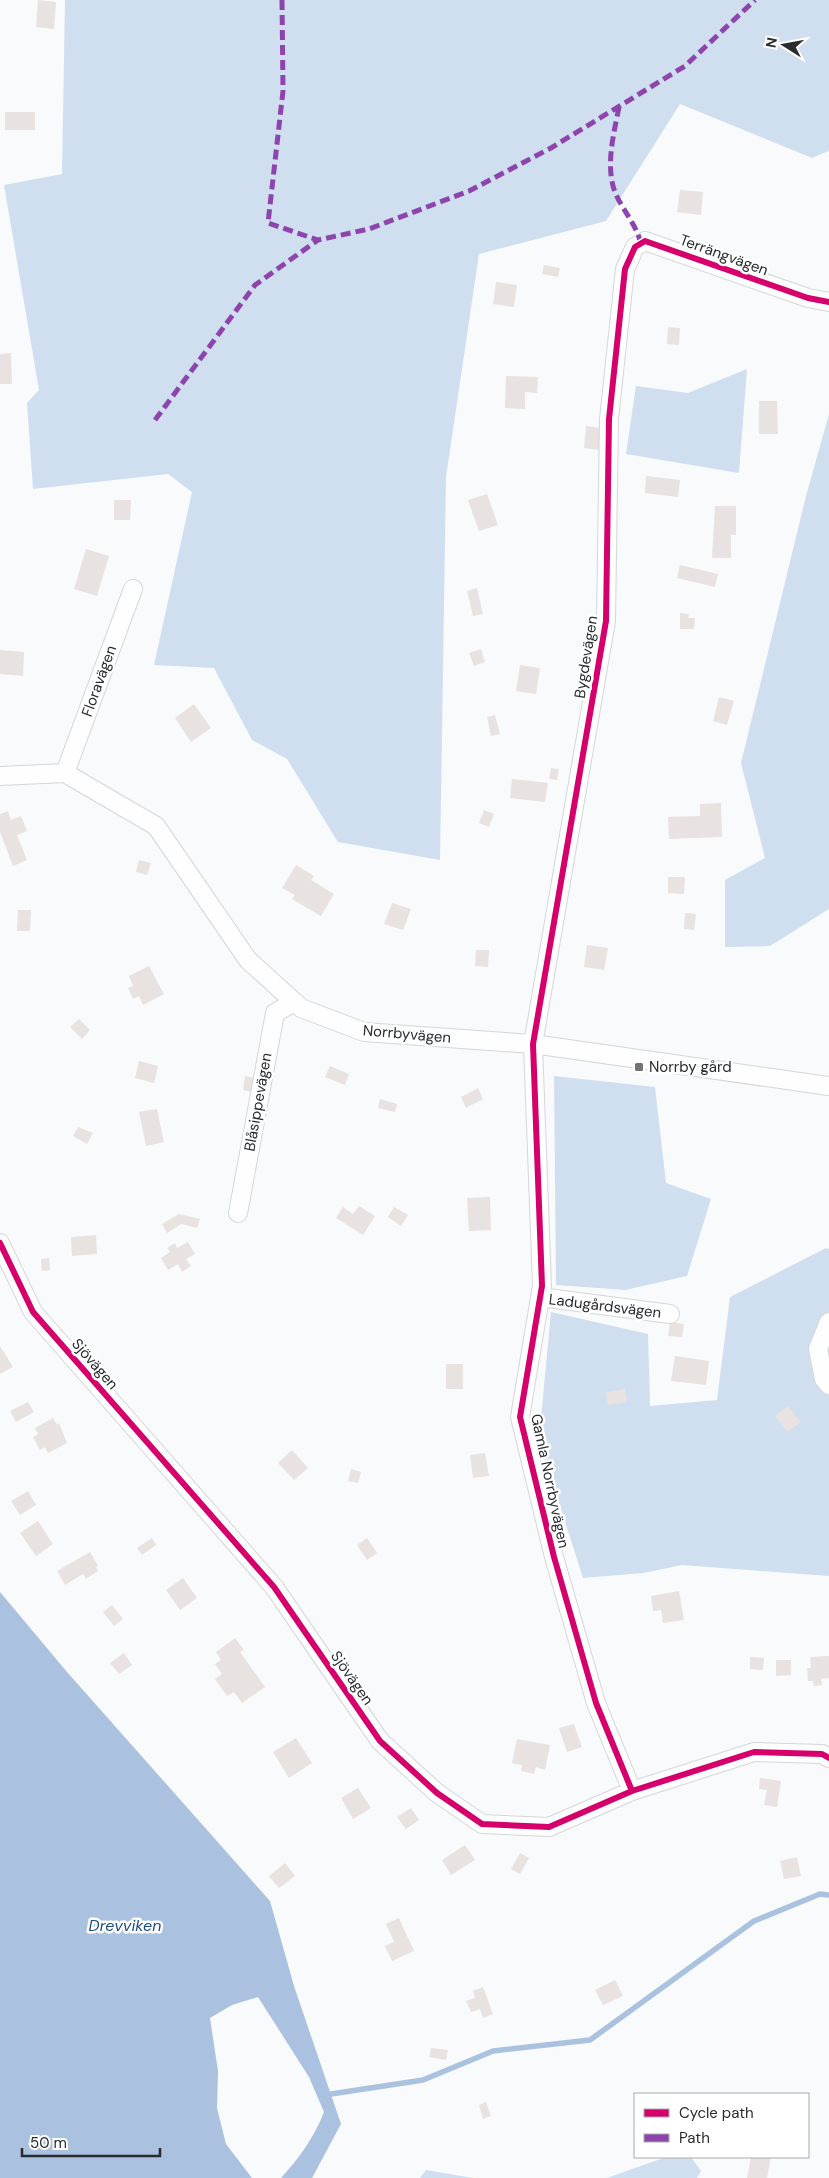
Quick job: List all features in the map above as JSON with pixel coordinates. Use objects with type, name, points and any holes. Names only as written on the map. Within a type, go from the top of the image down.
[{"type":"street","name":"Terrängvägen","points":[[625,269],[635,247],[645,242],[808,298],[829,302]]},
{"type":"street","name":"Bygdevägen","points":[[534,1044],[606,621],[609,419],[625,269]]},
{"type":"street","name":"Floravägen","points":[[65,773],[133,589]]},
{"type":"street","name":"Norrbyvägen","points":[[65,773],[156,826],[248,960],[301,1008],[364,1032],[534,1044],[829,1086]]},
{"type":"street","points":[[0,776],[65,773]]},
{"type":"street","name":"Blåsippevägen","points":[[238,1213],[275,1012],[294,1002]]},
{"type":"street","name":"Gamla Norrbyvägen","points":[[534,1044],[542,1286],[520,1418],[554,1557],[596,1703],[632,1791]]},
{"type":"street","name":"Sjövägen","points":[[0,1243],[33,1312],[274,1588],[380,1741],[436,1793],[482,1824],[549,1827],[632,1791],[754,1752],[822,1754],[829,1758]]},
{"type":"street","name":"Ladugårdsvägen","points":[[540,1297],[670,1314]]},
{"type":"street","points":[[829,1322],[818,1350],[824,1379],[829,1385]]},
{"type":"shaded area","points":[[65,0],[829,0],[829,151],[812,158],[680,104],[606,221],[479,254],[446,477],[440,860],[338,842],[287,759],[252,740],[214,668],[154,665],[192,492],[168,474],[33,489],[27,403],[39,390],[4,185],[62,174]]},
{"type":"shaded area","points":[[747,369],[739,473],[626,454],[636,386],[688,393]]},
{"type":"shaded area","points":[[829,414],[829,909],[770,946],[725,947],[725,880],[765,858],[741,763],[806,496]]},
{"type":"shaded area","points":[[554,1076],[655,1087],[666,1183],[711,1199],[687,1276],[625,1290],[556,1285]]},
{"type":"shaded area","points":[[826,1248],[829,1249],[829,1576],[682,1565],[643,1573],[583,1578],[539,1440],[551,1312],[648,1334],[650,1406],[717,1400],[730,1297]]},
{"type":"shaded area","points":[[663,2158],[692,2158],[701,2171],[697,2178],[607,2178]]},
{"type":"shaded area","points":[[426,2170],[473,2178],[420,2178]]},
{"type":"water","name":"Drevviken","points":[[0,1592],[67,1672],[270,1901],[294,1986],[341,2124],[312,2178],[281,2178],[306,2147],[324,2112],[309,2077],[258,1997],[232,2005],[210,2018],[218,2071],[217,2108],[226,2144],[252,2178],[0,2178]]},
{"type":"building","points":[[38,0],[56,2],[54,29],[36,27]]},
{"type":"building","points":[[5,112],[35,112],[35,130],[5,130]]},
{"type":"building","points":[[680,190],[703,192],[701,215],[677,212]]},
{"type":"building","points":[[544,265],[560,268],[558,277],[542,274]]},
{"type":"building","points":[[496,282],[517,285],[514,307],[493,304]]},
{"type":"building","points":[[668,327],[680,328],[679,345],[667,344]]},
{"type":"building","points":[[11,353],[12,384],[0,384],[0,354]]},
{"type":"building","points":[[506,376],[538,377],[537,393],[525,392],[525,409],[505,408]]},
{"type":"building","points":[[759,401],[777,401],[778,434],[759,434]]},
{"type":"building","points":[[586,426],[601,428],[599,450],[584,448]]},
{"type":"building","points":[[646,476],[680,480],[678,497],[645,493]]},
{"type":"building","points":[[487,494],[498,525],[479,531],[468,500]]},
{"type":"building","points":[[114,500],[131,500],[130,520],[114,520]]},
{"type":"building","points":[[715,506],[736,506],[736,535],[731,535],[731,558],[712,558]]},
{"type":"building","points":[[86,549],[109,556],[97,596],[74,589]]},
{"type":"building","points":[[680,565],[718,574],[715,587],[677,578]]},
{"type":"building","points":[[477,588],[483,614],[473,616],[467,591]]},
{"type":"building","points":[[680,613],[689,614],[688,618],[695,618],[694,629],[680,629]]},
{"type":"building","points":[[481,649],[485,662],[474,666],[469,653]]},
{"type":"building","points":[[0,650],[24,652],[23,676],[0,674]]},
{"type":"building","points":[[520,665],[540,668],[536,694],[516,691]]},
{"type":"building","points":[[719,697],[734,701],[727,725],[713,721]]},
{"type":"building","points":[[194,704],[211,728],[191,742],[175,718]]},
{"type":"building","points":[[495,715],[500,734],[491,736],[487,717]]},
{"type":"building","points":[[551,768],[559,769],[557,780],[549,779]]},
{"type":"building","points":[[512,779],[548,783],[545,802],[510,798]]},
{"type":"building","points":[[721,803],[722,837],[669,839],[668,817],[700,816],[700,804]]},
{"type":"building","points":[[484,810],[494,814],[489,827],[479,823]]},
{"type":"building","points":[[8,811],[11,820],[21,816],[27,831],[17,835],[27,860],[13,866],[0,832],[0,814]]},
{"type":"building","points":[[139,860],[151,863],[147,875],[136,872]]},
{"type":"building","points":[[296,865],[314,876],[311,880],[334,894],[321,916],[292,899],[295,895],[282,888]]},
{"type":"building","points":[[668,877],[685,877],[684,894],[668,893]]},
{"type":"building","points":[[392,903],[411,909],[403,930],[384,924]]},
{"type":"building","points":[[18,910],[31,910],[30,931],[17,931]]},
{"type":"building","points":[[685,913],[696,914],[694,930],[684,929]]},
{"type":"building","points":[[587,945],[608,948],[604,970],[584,967]]},
{"type":"building","points":[[476,950],[489,950],[488,967],[475,966]]},
{"type":"building","points":[[149,966],[164,994],[143,1005],[139,996],[133,999],[128,988],[133,986],[129,976]]},
{"type":"building","points":[[79,1019],[90,1030],[82,1039],[70,1027]]},
{"type":"building","points":[[139,1061],[158,1066],[154,1083],[135,1078]]},
{"type":"building","points":[[330,1066],[349,1074],[345,1085],[325,1077]]},
{"type":"building","points":[[245,1076],[259,1079],[257,1093],[243,1090]]},
{"type":"building","points":[[478,1088],[483,1099],[466,1108],[461,1097]]},
{"type":"building","points":[[380,1099],[397,1104],[395,1112],[378,1108]]},
{"type":"building","points":[[157,1109],[164,1142],[146,1146],[139,1112]]},
{"type":"building","points":[[78,1127],[93,1133],[87,1144],[73,1136]]},
{"type":"building","points":[[490,1197],[491,1230],[469,1231],[467,1198]]},
{"type":"building","points":[[359,1206],[375,1216],[363,1235],[336,1218],[343,1207],[353,1214]]},
{"type":"building","points":[[394,1207],[408,1215],[401,1226],[388,1217]]},
{"type":"building","points":[[179,1214],[200,1219],[197,1228],[181,1224],[167,1233],[162,1224]]},
{"type":"building","points":[[96,1235],[97,1254],[72,1256],[71,1237]]},
{"type":"building","points":[[188,1242],[195,1254],[186,1259],[191,1266],[182,1272],[178,1264],[168,1270],[161,1258],[170,1252],[167,1248],[175,1243],[177,1248]]},
{"type":"building","points":[[49,1258],[50,1270],[42,1271],[41,1259]]},
{"type":"building","points":[[670,1322],[684,1324],[682,1337],[668,1336]]},
{"type":"building","points":[[0,1346],[13,1367],[0,1374]]},
{"type":"building","points":[[675,1356],[709,1361],[706,1385],[671,1381]]},
{"type":"building","points":[[446,1364],[463,1364],[463,1389],[446,1389]]},
{"type":"building","points":[[625,1389],[627,1402],[608,1405],[606,1392]]},
{"type":"building","points":[[28,1402],[34,1412],[16,1422],[10,1411]]},
{"type":"building","points":[[788,1406],[801,1422],[787,1432],[775,1416]]},
{"type":"building","points":[[53,1418],[57,1425],[59,1423],[67,1443],[48,1453],[45,1447],[40,1450],[33,1437],[38,1434],[35,1428]]},
{"type":"building","points":[[292,1450],[308,1468],[294,1480],[278,1463]]},
{"type":"building","points":[[485,1453],[489,1476],[473,1478],[470,1455]]},
{"type":"building","points":[[351,1469],[361,1472],[358,1483],[348,1481]]},
{"type":"building","points":[[28,1491],[36,1505],[20,1515],[11,1501]]},
{"type":"building","points":[[38,1521],[53,1544],[36,1556],[20,1533]]},
{"type":"building","points":[[152,1538],[156,1545],[142,1555],[137,1548]]},
{"type":"building","points":[[367,1538],[377,1553],[367,1560],[357,1545]]},
{"type":"building","points":[[90,1552],[98,1566],[96,1567],[98,1571],[86,1579],[83,1574],[65,1585],[57,1571]]},
{"type":"building","points":[[183,1578],[197,1598],[180,1610],[166,1590]]},
{"type":"building","points":[[679,1591],[684,1620],[663,1623],[661,1610],[653,1611],[651,1596]]},
{"type":"building","points":[[112,1605],[123,1619],[114,1626],[103,1612]]},
{"type":"building","points":[[235,1638],[244,1650],[240,1652],[265,1687],[242,1703],[234,1692],[227,1696],[215,1679],[222,1674],[215,1664],[221,1660],[216,1652]]},
{"type":"building","points":[[124,1653],[132,1665],[119,1674],[110,1663]]},
{"type":"building","points":[[829,1656],[829,1678],[821,1679],[822,1685],[814,1686],[813,1681],[808,1681],[807,1668],[811,1668],[810,1657]]},
{"type":"building","points":[[750,1657],[764,1658],[763,1670],[750,1669]]},
{"type":"building","points":[[776,1660],[791,1660],[791,1675],[776,1676]]},
{"type":"building","points":[[574,1724],[582,1747],[567,1752],[559,1728]]},
{"type":"building","points":[[296,1738],[312,1763],[289,1778],[273,1752]]},
{"type":"building","points":[[517,1739],[550,1745],[545,1770],[536,1767],[534,1774],[521,1771],[522,1765],[512,1763]]},
{"type":"building","points":[[760,1778],[781,1781],[777,1807],[764,1805],[767,1790],[759,1789]]},
{"type":"building","points":[[358,1788],[371,1808],[353,1819],[341,1798]]},
{"type":"building","points":[[411,1808],[419,1820],[406,1829],[397,1817]]},
{"type":"building","points":[[465,1845],[475,1860],[451,1875],[442,1860]]},
{"type":"building","points":[[520,1853],[529,1858],[520,1874],[511,1869]]},
{"type":"building","points":[[797,1857],[801,1876],[784,1879],[780,1861]]},
{"type":"building","points":[[285,1863],[295,1876],[279,1888],[269,1876]]},
{"type":"building","points":[[399,1918],[414,1951],[392,1961],[385,1946],[394,1942],[386,1924]]},
{"type":"building","points":[[615,1980],[623,1996],[603,2005],[595,1990]]},
{"type":"building","points":[[483,1987],[493,2014],[483,2018],[480,2009],[471,2012],[466,2001],[475,1998],[473,1991]]},
{"type":"building","points":[[431,2048],[448,2050],[446,2060],[429,2057]]},
{"type":"building","points":[[486,2102],[491,2116],[483,2119],[479,2105]]},
{"type":"building","points":[[751,2158],[771,2158],[767,2178],[747,2178]]},
{"type":"waterway","points":[[331,2094],[423,2080],[493,2051],[590,2040],[754,1921],[820,1894],[829,1895]]},
{"type":"marked path","points":[[282,0],[283,91],[268,223],[318,240],[369,229],[469,191],[551,148],[685,66],[755,0]]},
{"type":"marked path","points":[[619,107],[611,150],[612,182],[618,199],[636,230],[641,244]]},
{"type":"marked path","points":[[155,420],[255,285],[318,240]]},
{"type":"cycle path","points":[[632,1791],[596,1703],[554,1557],[520,1417],[542,1286],[533,1044],[606,621],[609,419],[625,269],[635,247],[645,241],[808,298],[829,302]]},
{"type":"cycle path","points":[[0,1243],[33,1312],[274,1587],[380,1741],[437,1793],[482,1824],[549,1827],[632,1791],[754,1752],[822,1754],[829,1758]]},
{"type":"place","name":"Norrby gård","points":[[639,1067]]}]
